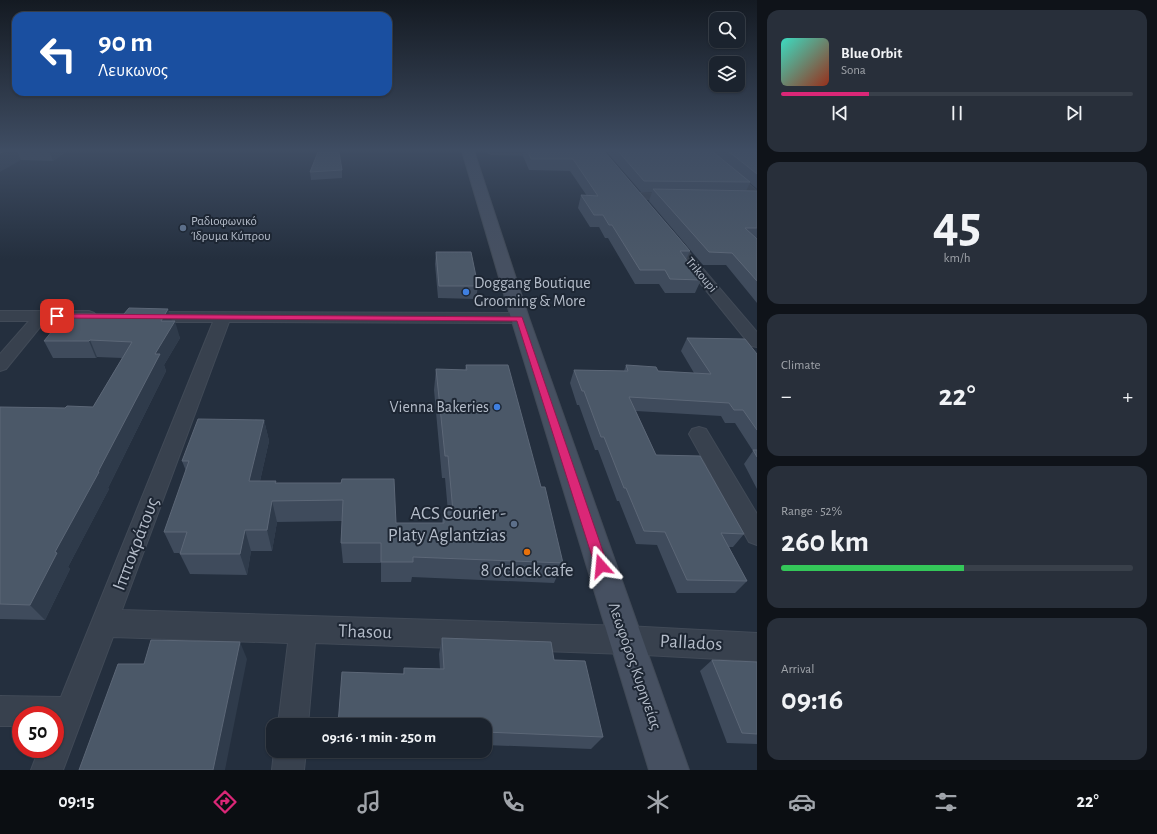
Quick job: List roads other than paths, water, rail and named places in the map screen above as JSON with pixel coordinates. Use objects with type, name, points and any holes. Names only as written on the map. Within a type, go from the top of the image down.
[{"type":"main road","name":"Λεωφόρος Κυρηνείας","points":[[479,187],[520,318],[669,770]]},
{"type":"street","points":[[630,187],[646,208]]},
{"type":"street","points":[[745,187],[757,197]]},
{"type":"street","points":[[637,196],[684,197]]},
{"type":"street","points":[[745,197],[757,197]]},
{"type":"street","name":"Trikoupi","points":[[665,232],[757,342]]},
{"type":"street","points":[[0,316],[105,316]]},
{"type":"street","points":[[0,366],[41,316]]},
{"type":"street","points":[[128,317],[520,318]]},
{"type":"street","name":"Ιπποκράτους","points":[[47,770],[224,317]]},
{"type":"street","points":[[699,434],[757,535]]},
{"type":"street","name":"Thasou","points":[[105,623],[626,640]]},
{"type":"street","points":[[294,718],[303,630]]},
{"type":"street","name":"Pallados","points":[[626,640],[757,647]]},
{"type":"street","points":[[0,711],[70,712]]},
{"type":"street","points":[[288,770],[289,758]]},
{"type":"place","name":"Ραδιοφωνικό Ίδρυμα Κύπρου","points":[[183,228]]},
{"type":"place","name":"Doggang Boutique Grooming & More","points":[[466,292]]},
{"type":"place","name":"Vienna Bakeries","points":[[497,407]]},
{"type":"place","name":"ACS Courier - Platy Aglantzias","points":[[514,524]]},
{"type":"place","name":"8 o'clock cafe","points":[[527,552]]}]
